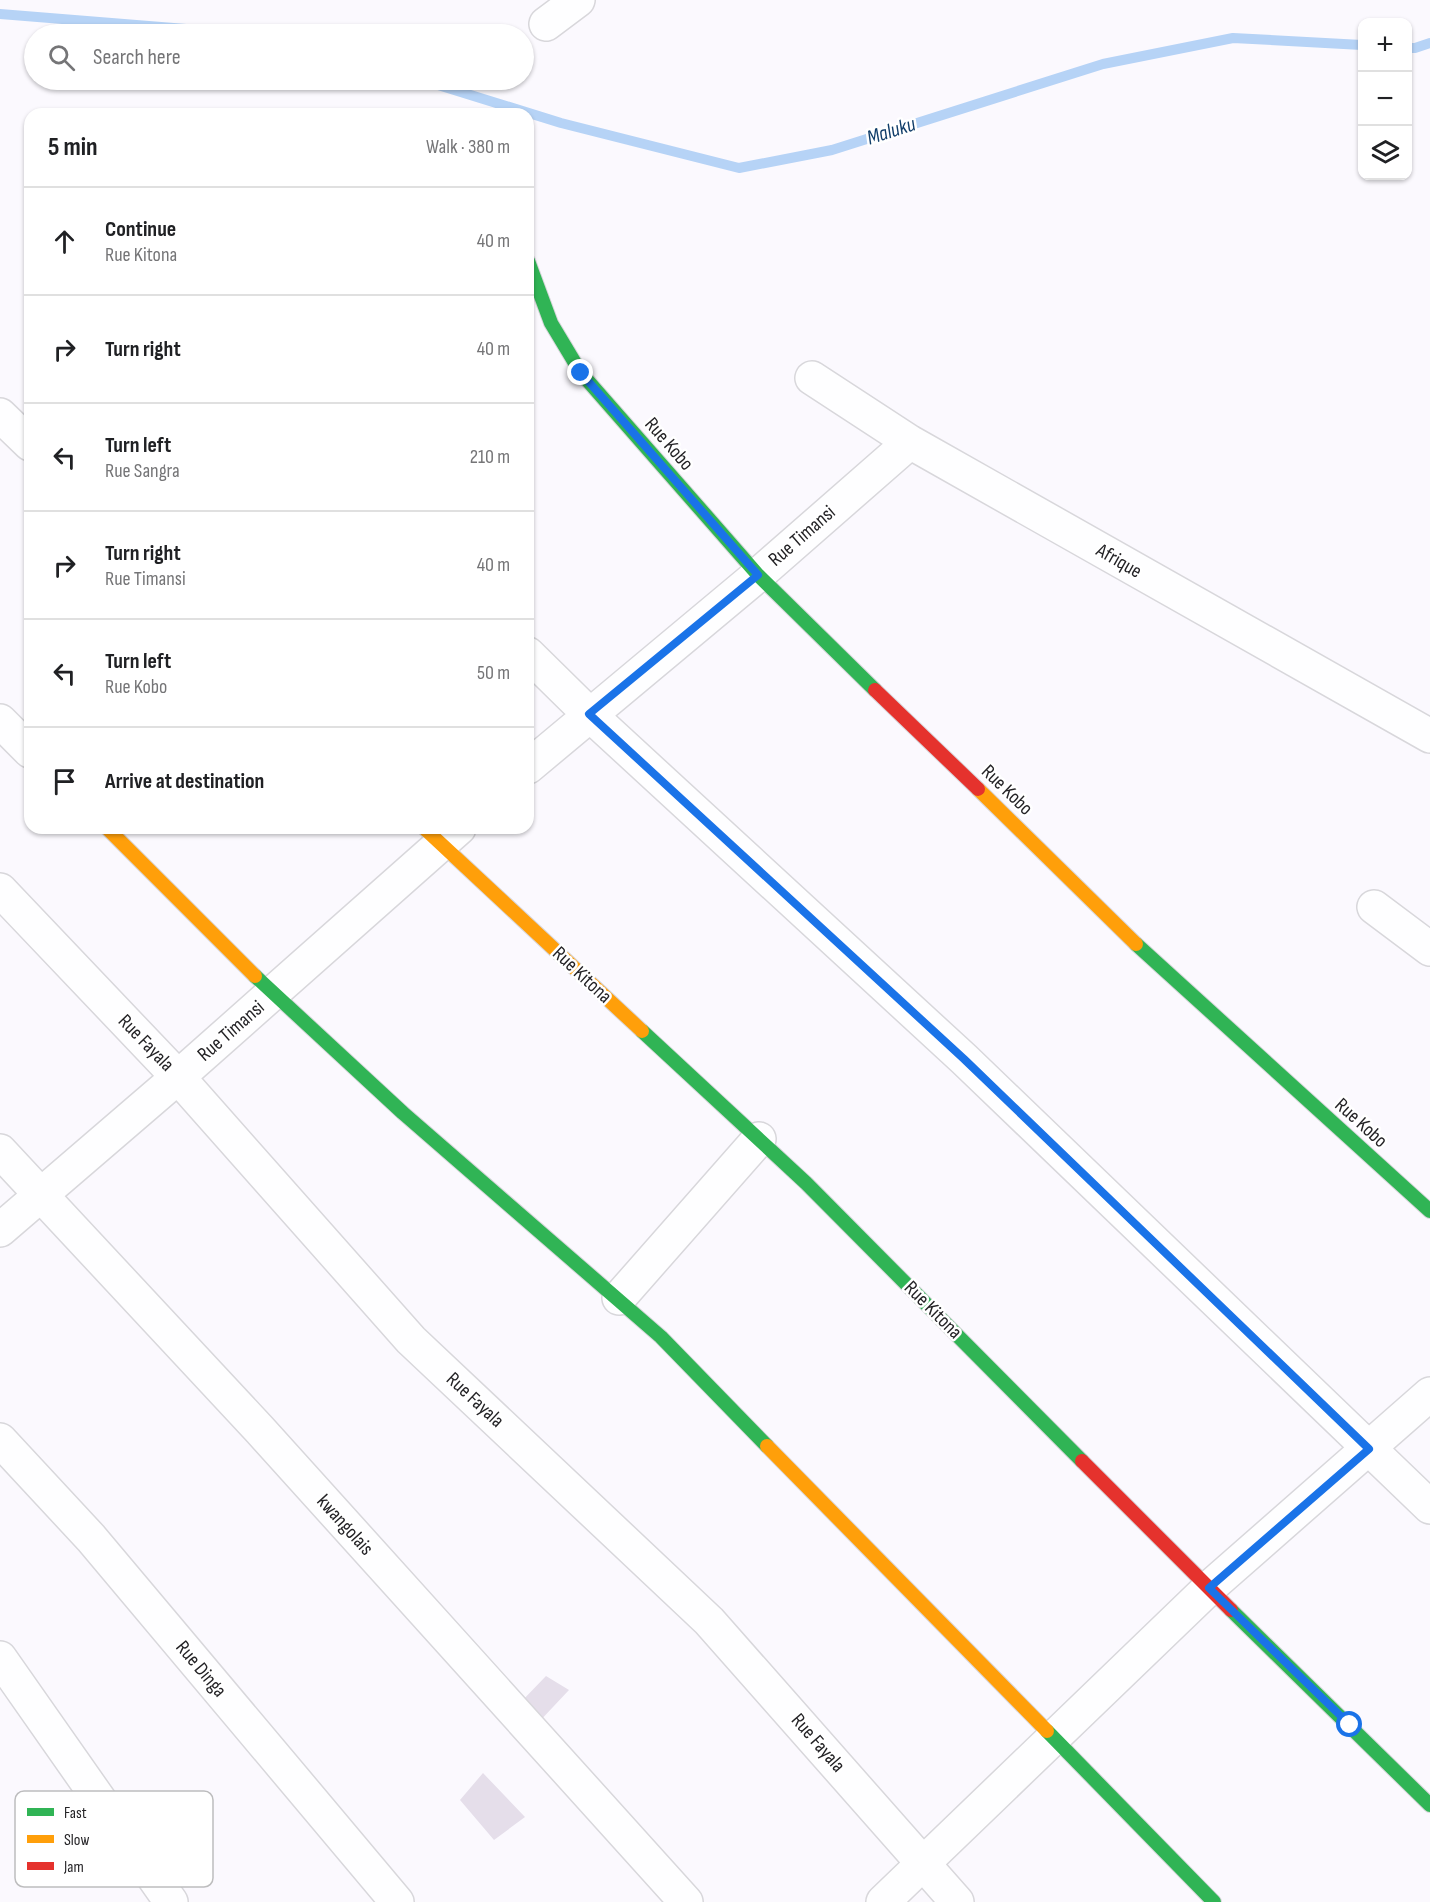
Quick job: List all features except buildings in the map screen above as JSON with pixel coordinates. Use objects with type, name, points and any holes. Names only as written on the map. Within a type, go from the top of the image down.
[{"type":"street","points":[[546,24],[578,0]]},
{"type":"street","name":"Rue Kobo","points":[[534,277],[551,323],[581,373],[758,575],[1166,973],[1430,1211]]},
{"type":"street","name":"Afrique","points":[[812,378],[910,442],[1430,736]]},
{"type":"street","points":[[0,415],[24,438]]},
{"type":"street","name":"Rue Timansi","points":[[534,762],[758,575],[910,442]]},
{"type":"street","points":[[534,660],[589,714],[964,1059],[1430,1507]]},
{"type":"street","points":[[0,721],[24,745]]},
{"type":"street","points":[[113,834],[273,994],[403,1113],[619,1298],[700,1375],[1214,1902]]},
{"type":"street","name":"Rue Timansi","points":[[0,1230],[273,994],[440,834]]},
{"type":"street","name":"Rue Kitona","points":[[442,834],[806,1183],[1209,1588],[1430,1805]]},
{"type":"street","name":"Rue Fayala","points":[[0,890],[178,1077],[411,1340],[709,1621],[957,1902]]},
{"type":"street","points":[[1374,907],[1430,950]]},
{"type":"street","points":[[619,1298],[759,1139]]},
{"type":"street","name":"kwangolais","points":[[0,1151],[260,1431],[686,1902]]},
{"type":"street","points":[[883,1902],[1051,1737],[1209,1588],[1430,1394]]},
{"type":"street","name":"Rue Dinga","points":[[0,1440],[91,1538],[397,1902]]},
{"type":"street","points":[[0,1658],[93,1791]]},
{"type":"street","points":[[160,1887],[171,1902]]},
{"type":"waterway","name":"Maluku","points":[[0,14],[124,24]]},
{"type":"waterway","name":"Maluku","points":[[534,115],[739,168],[832,150],[1103,64],[1233,38],[1358,45]]},
{"type":"waterway","name":"Maluku","points":[[1412,48],[1430,43]]},
{"type":"waterway","name":"Maluku","points":[[454,90],[513,108]]},
{"type":"traffic: fast","points":[[534,277],[551,323],[581,373],[758,575],[875,690]]},
{"type":"traffic: fast","points":[[1136,944],[1430,1211]]},
{"type":"traffic: fast","points":[[255,976],[403,1113],[661,1337],[767,1446]]},
{"type":"traffic: fast","points":[[642,1031],[806,1183],[1082,1461]]},
{"type":"traffic: fast","points":[[1231,1610],[1430,1805]]},
{"type":"traffic: fast","points":[[1047,1731],[1214,1902]]},
{"type":"traffic: slow","points":[[978,789],[1136,944]]},
{"type":"traffic: slow","points":[[113,834],[255,976]]},
{"type":"traffic: slow","points":[[430,834],[642,1031]]},
{"type":"traffic: slow","points":[[767,1446],[1047,1731]]},
{"type":"traffic: jam","points":[[875,690],[978,789]]},
{"type":"traffic: jam","points":[[1082,1461],[1231,1610]]},
{"type":"route","points":[[581,373],[758,575],[589,714],[964,1059],[1369,1449],[1209,1588],[1350,1725]]}]
